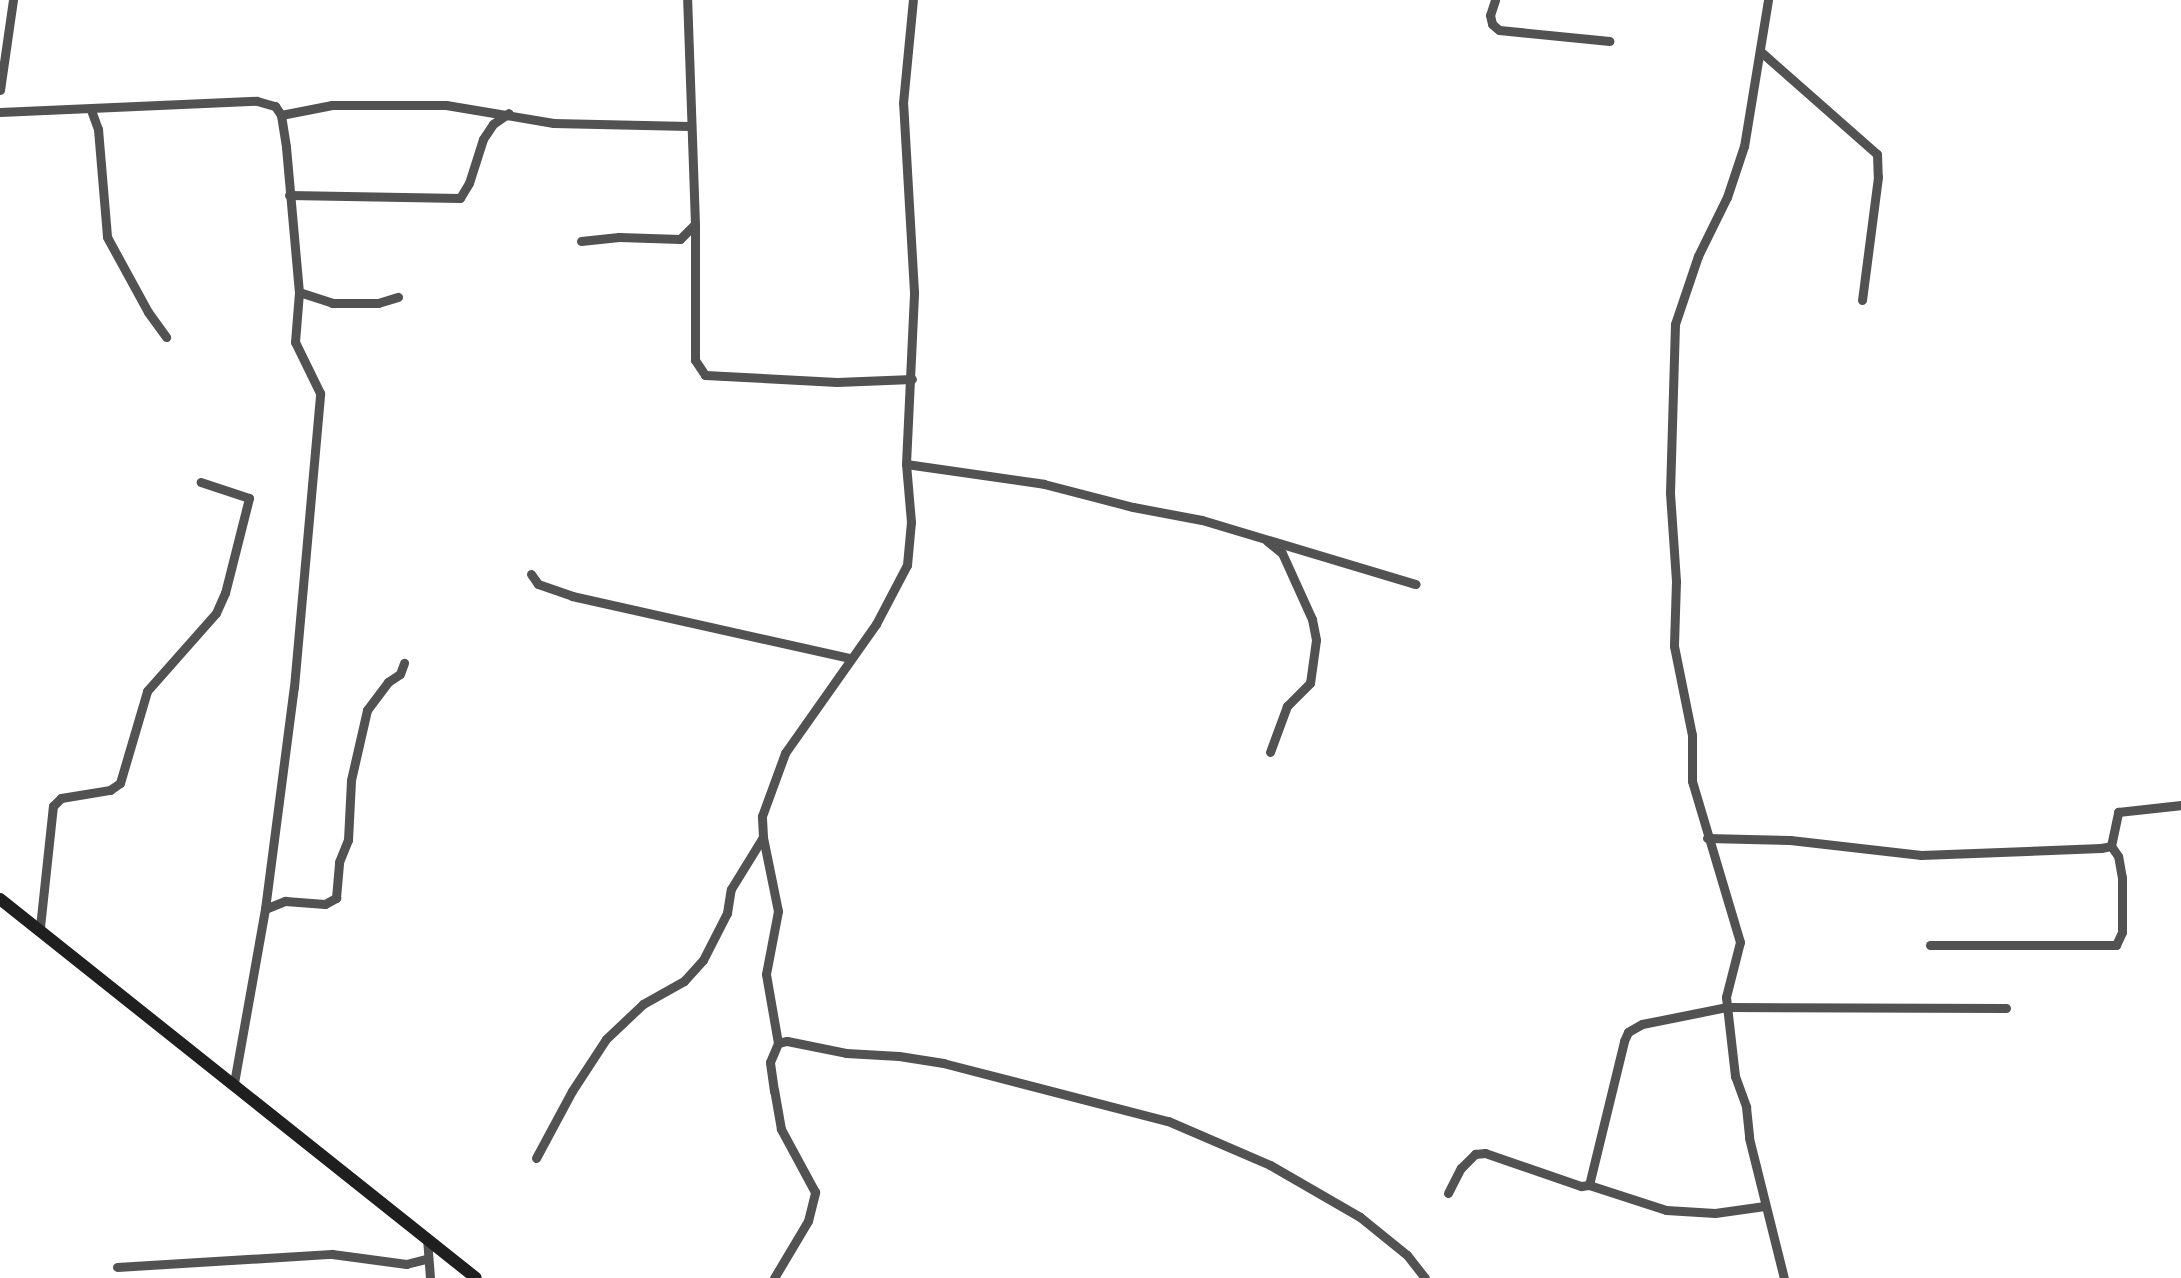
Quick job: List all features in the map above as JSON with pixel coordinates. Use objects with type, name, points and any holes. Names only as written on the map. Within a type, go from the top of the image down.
[{"type":"street","points":[[0,90],[13,0]]},
{"type":"street","points":[[687,0],[689,126],[695,224],[695,360],[705,375],[837,382],[912,379]]},
{"type":"street","points":[[774,1278],[808,1221],[815,1192],[781,1129],[770,1062],[778,1043],[766,974],[778,911],[763,837],[762,816],[785,753],[876,624],[907,565],[911,522],[906,464],[914,292],[903,103],[913,0]]},
{"type":"street","points":[[1495,0],[1490,15],[1492,24],[1499,30],[1609,41]]},
{"type":"street","points":[[1768,0],[1735,175],[1693,268],[1681,302],[1673,340],[1670,493],[1676,581],[1673,631],[1692,735],[1692,781],[1740,942],[1726,997],[1737,1084],[1746,1107],[1749,1138],[1784,1278]]},
{"type":"street","points":[[1760,51],[1877,154],[1878,177],[1862,300]]},
{"type":"street","points":[[0,112],[257,101],[275,106],[281,115],[299,292],[295,342],[320,393],[294,687],[265,909],[234,1083]]},
{"type":"street","points":[[281,115],[332,105],[446,105],[509,113],[553,123],[689,126]]},
{"type":"street","points":[[91,110],[98,129],[107,237],[148,312],[166,337]]},
{"type":"street","points":[[289,195],[460,198],[469,183],[483,139],[493,124],[509,113]]},
{"type":"street","points":[[581,241],[619,237],[680,239],[695,224]]},
{"type":"street","points":[[299,292],[332,303],[378,303],[398,297]]},
{"type":"street","points":[[906,464],[1044,484],[1242,530],[1416,584]]},
{"type":"street","points":[[40,927],[53,806],[61,798],[110,790],[120,783],[147,691],[216,613],[225,593],[249,498],[201,482]]},
{"type":"street","points":[[1242,530],[1277,547],[1282,553],[1316,633],[1310,683],[1287,706],[1270,752]]},
{"type":"street","points":[[531,574],[538,584],[572,596],[850,658]]},
{"type":"street","points":[[265,909],[276,902],[325,904],[336,898],[339,862],[348,840],[351,780],[367,710],[388,682],[400,674],[404,663]]},
{"type":"street","points":[[1930,945],[2116,945],[2122,932],[2122,878],[2118,856],[2111,846],[2118,812],[2181,805]]},
{"type":"street","points":[[536,1158],[572,1091],[606,1039],[643,1004],[684,981],[703,960],[727,913],[731,889],[763,837]]},
{"type":"street","points":[[1707,838],[1790,840],[1921,855],[2111,846]]},
{"type":"street","points":[[0,899],[40,927],[476,1278]]},
{"type":"street","points":[[1589,1185],[1628,1032],[1675,1015],[1727,1007],[2006,1008]]},
{"type":"street","points":[[778,1043],[787,1041],[846,1053],[899,1056],[943,1063],[1168,1121],[1270,1165],[1360,1217],[1407,1255],[1425,1278]]},
{"type":"street","points":[[1448,1193],[1461,1168],[1475,1154],[1485,1153],[1581,1186],[1589,1185],[1666,1210],[1715,1213],[1765,1206]]},
{"type":"street","points":[[427,1238],[426,1259],[430,1278]]},
{"type":"street","points":[[117,1267],[332,1254],[406,1264],[426,1259]]}]
